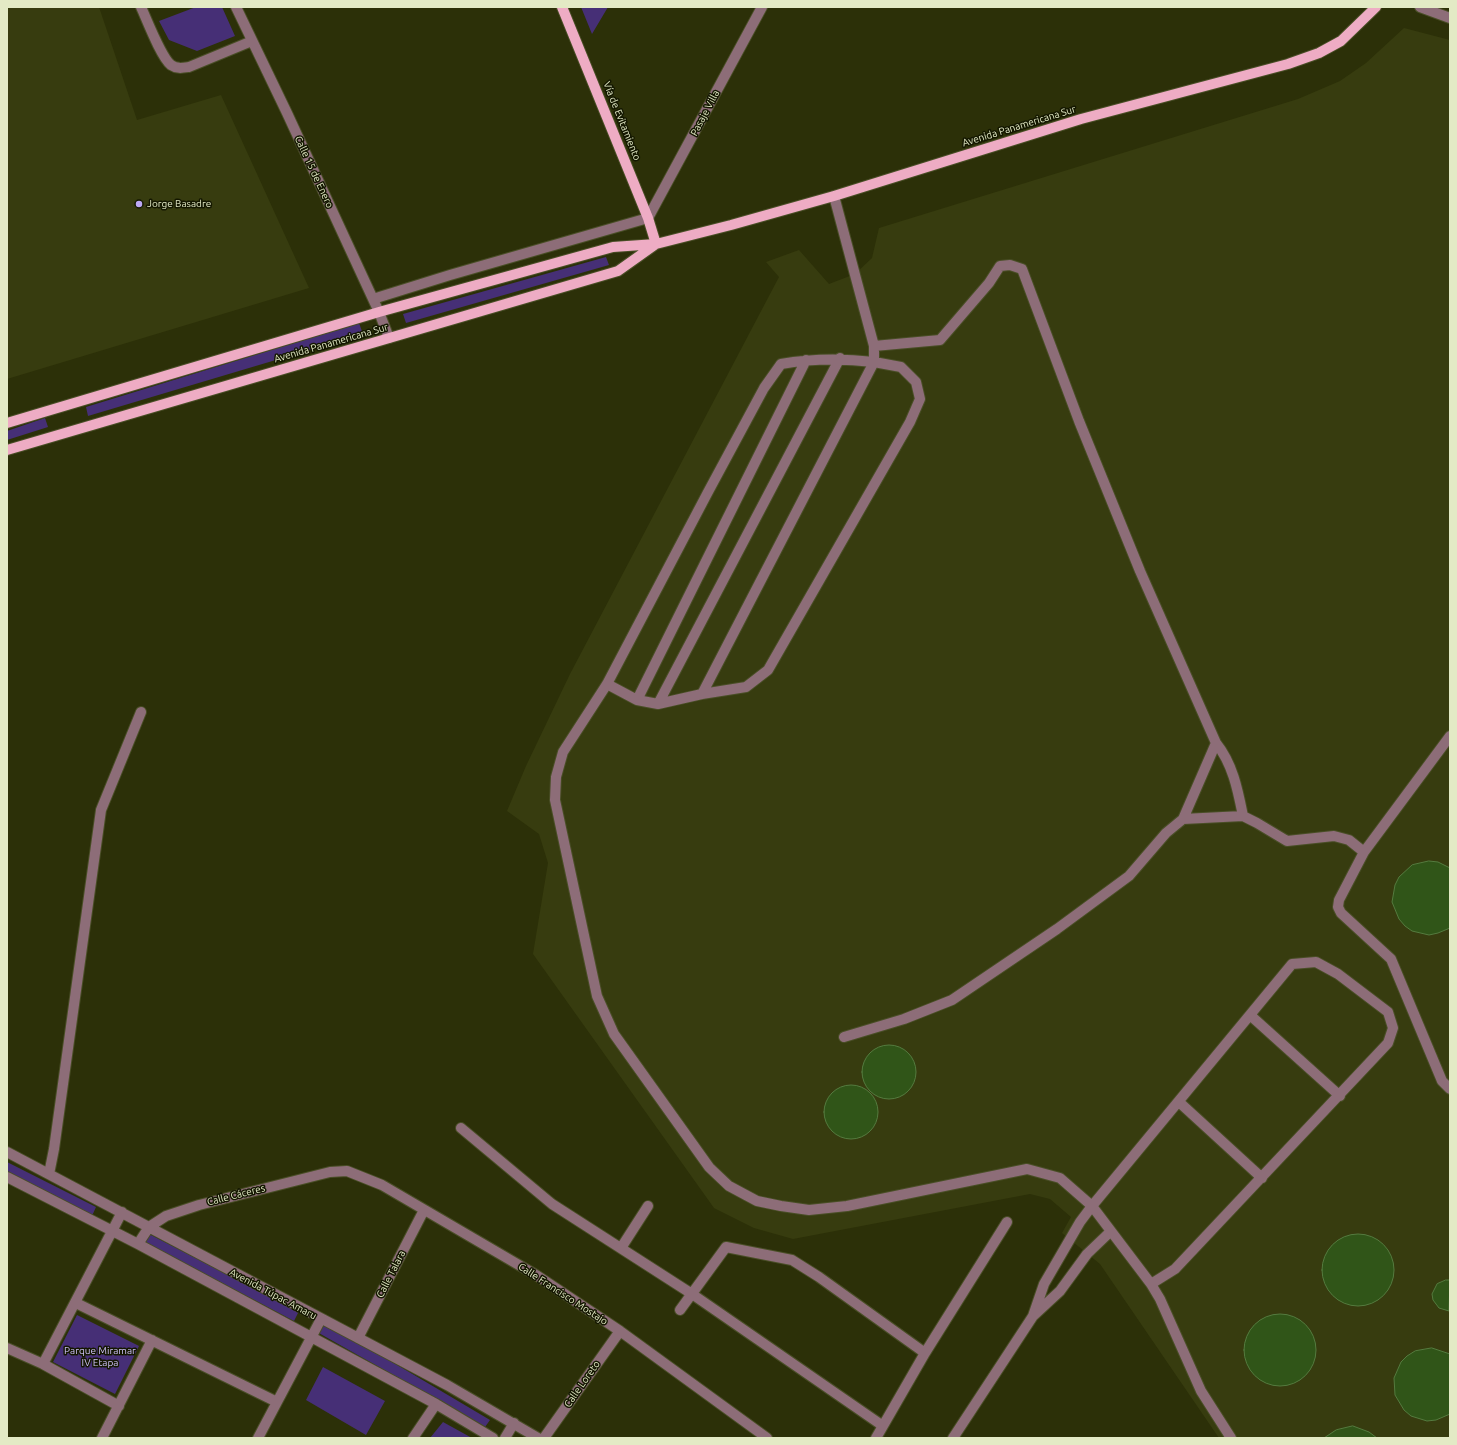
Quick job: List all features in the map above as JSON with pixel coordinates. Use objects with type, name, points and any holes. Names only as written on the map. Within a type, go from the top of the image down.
[{"type":"main road","name":"Vía de Evitamiento","points":[[562,7],[648,218],[656,244]]},
{"type":"main road","name":"Avenida Panamericana Sur","points":[[7,423],[379,312],[613,247],[656,244],[731,226],[834,196],[1081,119],[1288,64],[1319,53],[1341,41],[1376,7]]},
{"type":"main road","name":"Avenida Panamericana Sur","points":[[7,450],[618,271],[656,244]]},
{"type":"street","points":[[141,7],[165,58],[175,67],[189,67],[252,41]]},
{"type":"street","name":"Calle 15 de Enero","points":[[236,7],[373,299],[389,338]]},
{"type":"street","name":"Pasaje Villa","points":[[648,218],[762,7]]},
{"type":"street","points":[[1420,7],[1450,18]]},
{"type":"street","points":[[702,694],[874,362],[874,346],[834,196]]},
{"type":"street","points":[[373,299],[450,274],[648,218]]},
{"type":"street","points":[[874,346],[940,340],[989,284],[1000,266],[1010,265],[1022,269],[1079,421],[1140,570],[1216,743],[1222,751],[1236,784],[1242,816]]},
{"type":"street","points":[[658,704],[840,358]]},
{"type":"street","points":[[607,684],[637,700],[658,704],[702,694],[746,687],[768,670],[910,422],[920,399],[916,382],[901,367],[840,358],[806,360],[781,364],[764,388],[607,684],[563,752],[556,778],[555,800],[597,996],[614,1034],[709,1167],[729,1186],[757,1201],[809,1210],[847,1206],[1027,1169],[1060,1178],[1092,1206],[1110,1232],[1151,1284],[1160,1298],[1201,1391],[1231,1438]]},
{"type":"street","points":[[637,700],[806,360]]},
{"type":"street","points":[[49,1174],[54,1149],[101,810],[141,712]]},
{"type":"street","points":[[1450,736],[1364,852],[1339,900],[1338,907],[1341,913],[1391,959],[1442,1081],[1450,1088]]},
{"type":"street","points":[[844,1037],[904,1019],[952,1000],[1057,929],[1129,876],[1166,833],[1183,819],[1216,743]]},
{"type":"street","points":[[1183,819],[1242,816],[1257,822],[1287,841],[1334,836],[1348,840],[1364,852]]},
{"type":"street","points":[[1033,1316],[1044,1284],[1080,1222],[1292,964],[1316,962],[1338,974],[1388,1012],[1393,1028],[1388,1043],[1340,1096],[1175,1269],[1151,1284]]},
{"type":"street","points":[[1250,1015],[1340,1096]]},
{"type":"street","points":[[1179,1102],[1262,1178]]},
{"type":"street","points":[[461,1128],[552,1204],[692,1294],[883,1426]]},
{"type":"street","name":"Avenida Túpac Amaru","points":[[7,1152],[358,1338],[514,1423],[538,1438]]},
{"type":"street","name":"Calle Francisco Mostajo","points":[[347,1171],[382,1185],[536,1275],[620,1331],[767,1438]]},
{"type":"street","name":"Calle Cáceres","points":[[138,1244],[149,1227],[166,1216],[199,1205],[330,1172],[347,1171]]},
{"type":"street","name":"Avenida Túpac Amaru","points":[[7,1178],[138,1244],[310,1338],[436,1404],[493,1438]]},
{"type":"street","points":[[621,1248],[648,1206]]},
{"type":"street","name":"Calle Talara","points":[[358,1338],[424,1210]]},
{"type":"street","points":[[42,1364],[76,1303],[122,1212]]},
{"type":"street","points":[[876,1438],[925,1353],[1007,1222]]},
{"type":"street","points":[[953,1438],[1033,1316],[1060,1291],[1087,1254],[1110,1232]]},
{"type":"street","points":[[680,1310],[726,1248],[792,1260],[925,1353]]},
{"type":"street","points":[[76,1303],[278,1402]]},
{"type":"street","points":[[258,1438],[321,1319]]},
{"type":"street","name":"Calle Loreto","points":[[544,1438],[620,1331]]},
{"type":"street","points":[[102,1438],[152,1340]]},
{"type":"street","points":[[7,1348],[42,1364],[119,1406]]},
{"type":"street","points":[[413,1438],[436,1404]]},
{"type":"street","points":[[505,1438],[514,1423]]},
{"type":"shaded area","name":"Jorge Basadre","points":[[7,7],[99,7],[137,120],[221,95],[309,288],[7,379]]},
{"type":"shaded area","points":[[1404,28],[1450,40],[1450,1438],[1219,1438],[1100,1264],[1062,1233],[1071,1217],[1050,1199],[1030,1194],[793,1239],[754,1228],[714,1208],[533,954],[548,863],[539,834],[507,811],[526,766],[570,674],[779,277],[766,262],[799,250],[829,284],[855,274],[872,258],[879,228],[1298,99],[1340,81],[1366,63]]},
{"type":"green space","points":[[196,7],[222,7],[235,36],[197,51],[169,40],[159,21]]},
{"type":"green space","points":[[581,7],[608,7],[592,34]]},
{"type":"green space","points":[[606,257],[609,265],[406,323],[403,314]]},
{"type":"green space","points":[[359,323],[363,334],[88,416],[86,407]]},
{"type":"green space","points":[[45,418],[48,427],[7,440],[7,431]]},
{"type":"green space","points":[[7,1162],[96,1207],[92,1216],[7,1174]]},
{"type":"green space","points":[[149,1234],[299,1311],[294,1321],[144,1242]]},
{"type":"green space","name":"Parque Miramar IV Etapa","points":[[77,1315],[139,1346],[115,1394],[53,1362]]},
{"type":"green space","points":[[323,1321],[490,1420],[485,1427],[317,1332]]},
{"type":"green space","points":[[323,1367],[385,1401],[366,1435],[306,1400]]},
{"type":"green space","points":[[443,1422],[472,1438],[430,1438]]},
{"type":"building","points":[[1429,861],[1438,862],[1450,868],[1450,928],[1429,935],[1412,931],[1405,926],[1399,919],[1392,902],[1395,885],[1399,877],[1412,865]]},
{"type":"building","points":[[889,1045],[899,1047],[908,1053],[914,1062],[916,1072],[914,1082],[908,1091],[899,1097],[889,1099],[879,1097],[870,1091],[864,1082],[862,1072],[864,1062],[870,1053],[879,1047]]},
{"type":"building","points":[[846,1085],[856,1085],[866,1089],[874,1097],[878,1107],[878,1117],[874,1127],[866,1135],[856,1139],[846,1139],[836,1135],[828,1127],[824,1117],[824,1107],[828,1097],[836,1089]]},
{"type":"building","points":[[1351,1234],[1365,1234],[1384,1244],[1394,1263],[1394,1277],[1384,1296],[1365,1306],[1351,1306],[1332,1296],[1322,1277],[1322,1263],[1332,1244]]},
{"type":"building","points":[[1450,1280],[1449,1311],[1439,1308],[1433,1300],[1432,1294],[1437,1284]]},
{"type":"building","points":[[1273,1314],[1287,1314],[1306,1324],[1316,1343],[1316,1357],[1306,1376],[1287,1386],[1273,1386],[1254,1376],[1244,1357],[1244,1343],[1254,1324]]},
{"type":"building","points":[[1432,1348],[1450,1354],[1450,1414],[1436,1420],[1427,1421],[1411,1416],[1404,1410],[1395,1395],[1394,1378],[1401,1362],[1407,1356],[1415,1351]]},
{"type":"building","points":[[1353,1426],[1369,1432],[1377,1438],[1324,1438],[1336,1430]]},
{"type":"place","name":"Jorge Basadre","points":[[139,204]]}]
